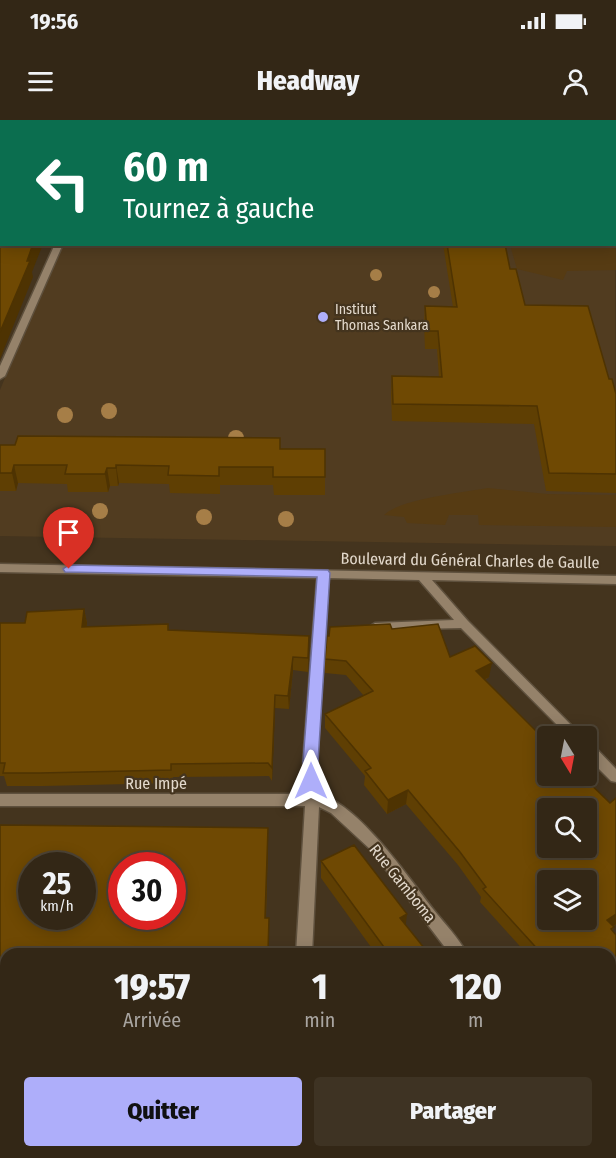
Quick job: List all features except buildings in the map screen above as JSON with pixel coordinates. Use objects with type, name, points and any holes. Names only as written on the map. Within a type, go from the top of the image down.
[{"type":"street","points":[[0,376],[58,246]]},
{"type":"street","name":"Boulevard du Général Charles de Gaulle","points":[[0,568],[616,580]]},
{"type":"street","points":[[304,948],[312,800],[310,762],[325,629],[323,573]]},
{"type":"street","points":[[421,575],[464,624],[566,726]]},
{"type":"street","points":[[364,628],[464,624]]},
{"type":"street","points":[[597,758],[616,777]]},
{"type":"street","name":"Rue Impé","points":[[0,800],[312,800]]},
{"type":"street","name":"Rue Gamboma","points":[[312,800],[325,802],[336,809],[376,846],[454,948]]},
{"type":"shaded area","name":"Institut Thomas Sankara","points":[[60,246],[615,246],[616,546],[0,536],[0,390]]},
{"type":"shaded area","points":[[510,246],[616,246],[616,270],[567,271],[563,280],[517,269]]},
{"type":"shaded area","points":[[488,488],[547,494],[616,495],[616,527],[479,525],[478,515],[449,515],[445,525],[407,523],[404,517],[384,515],[392,509],[418,500]]},
{"type":"place","name":"Institut Thomas Sankara","points":[[323,317]]},
{"type":"route","points":[[69,569],[323,573],[310,762],[311,781]]}]
